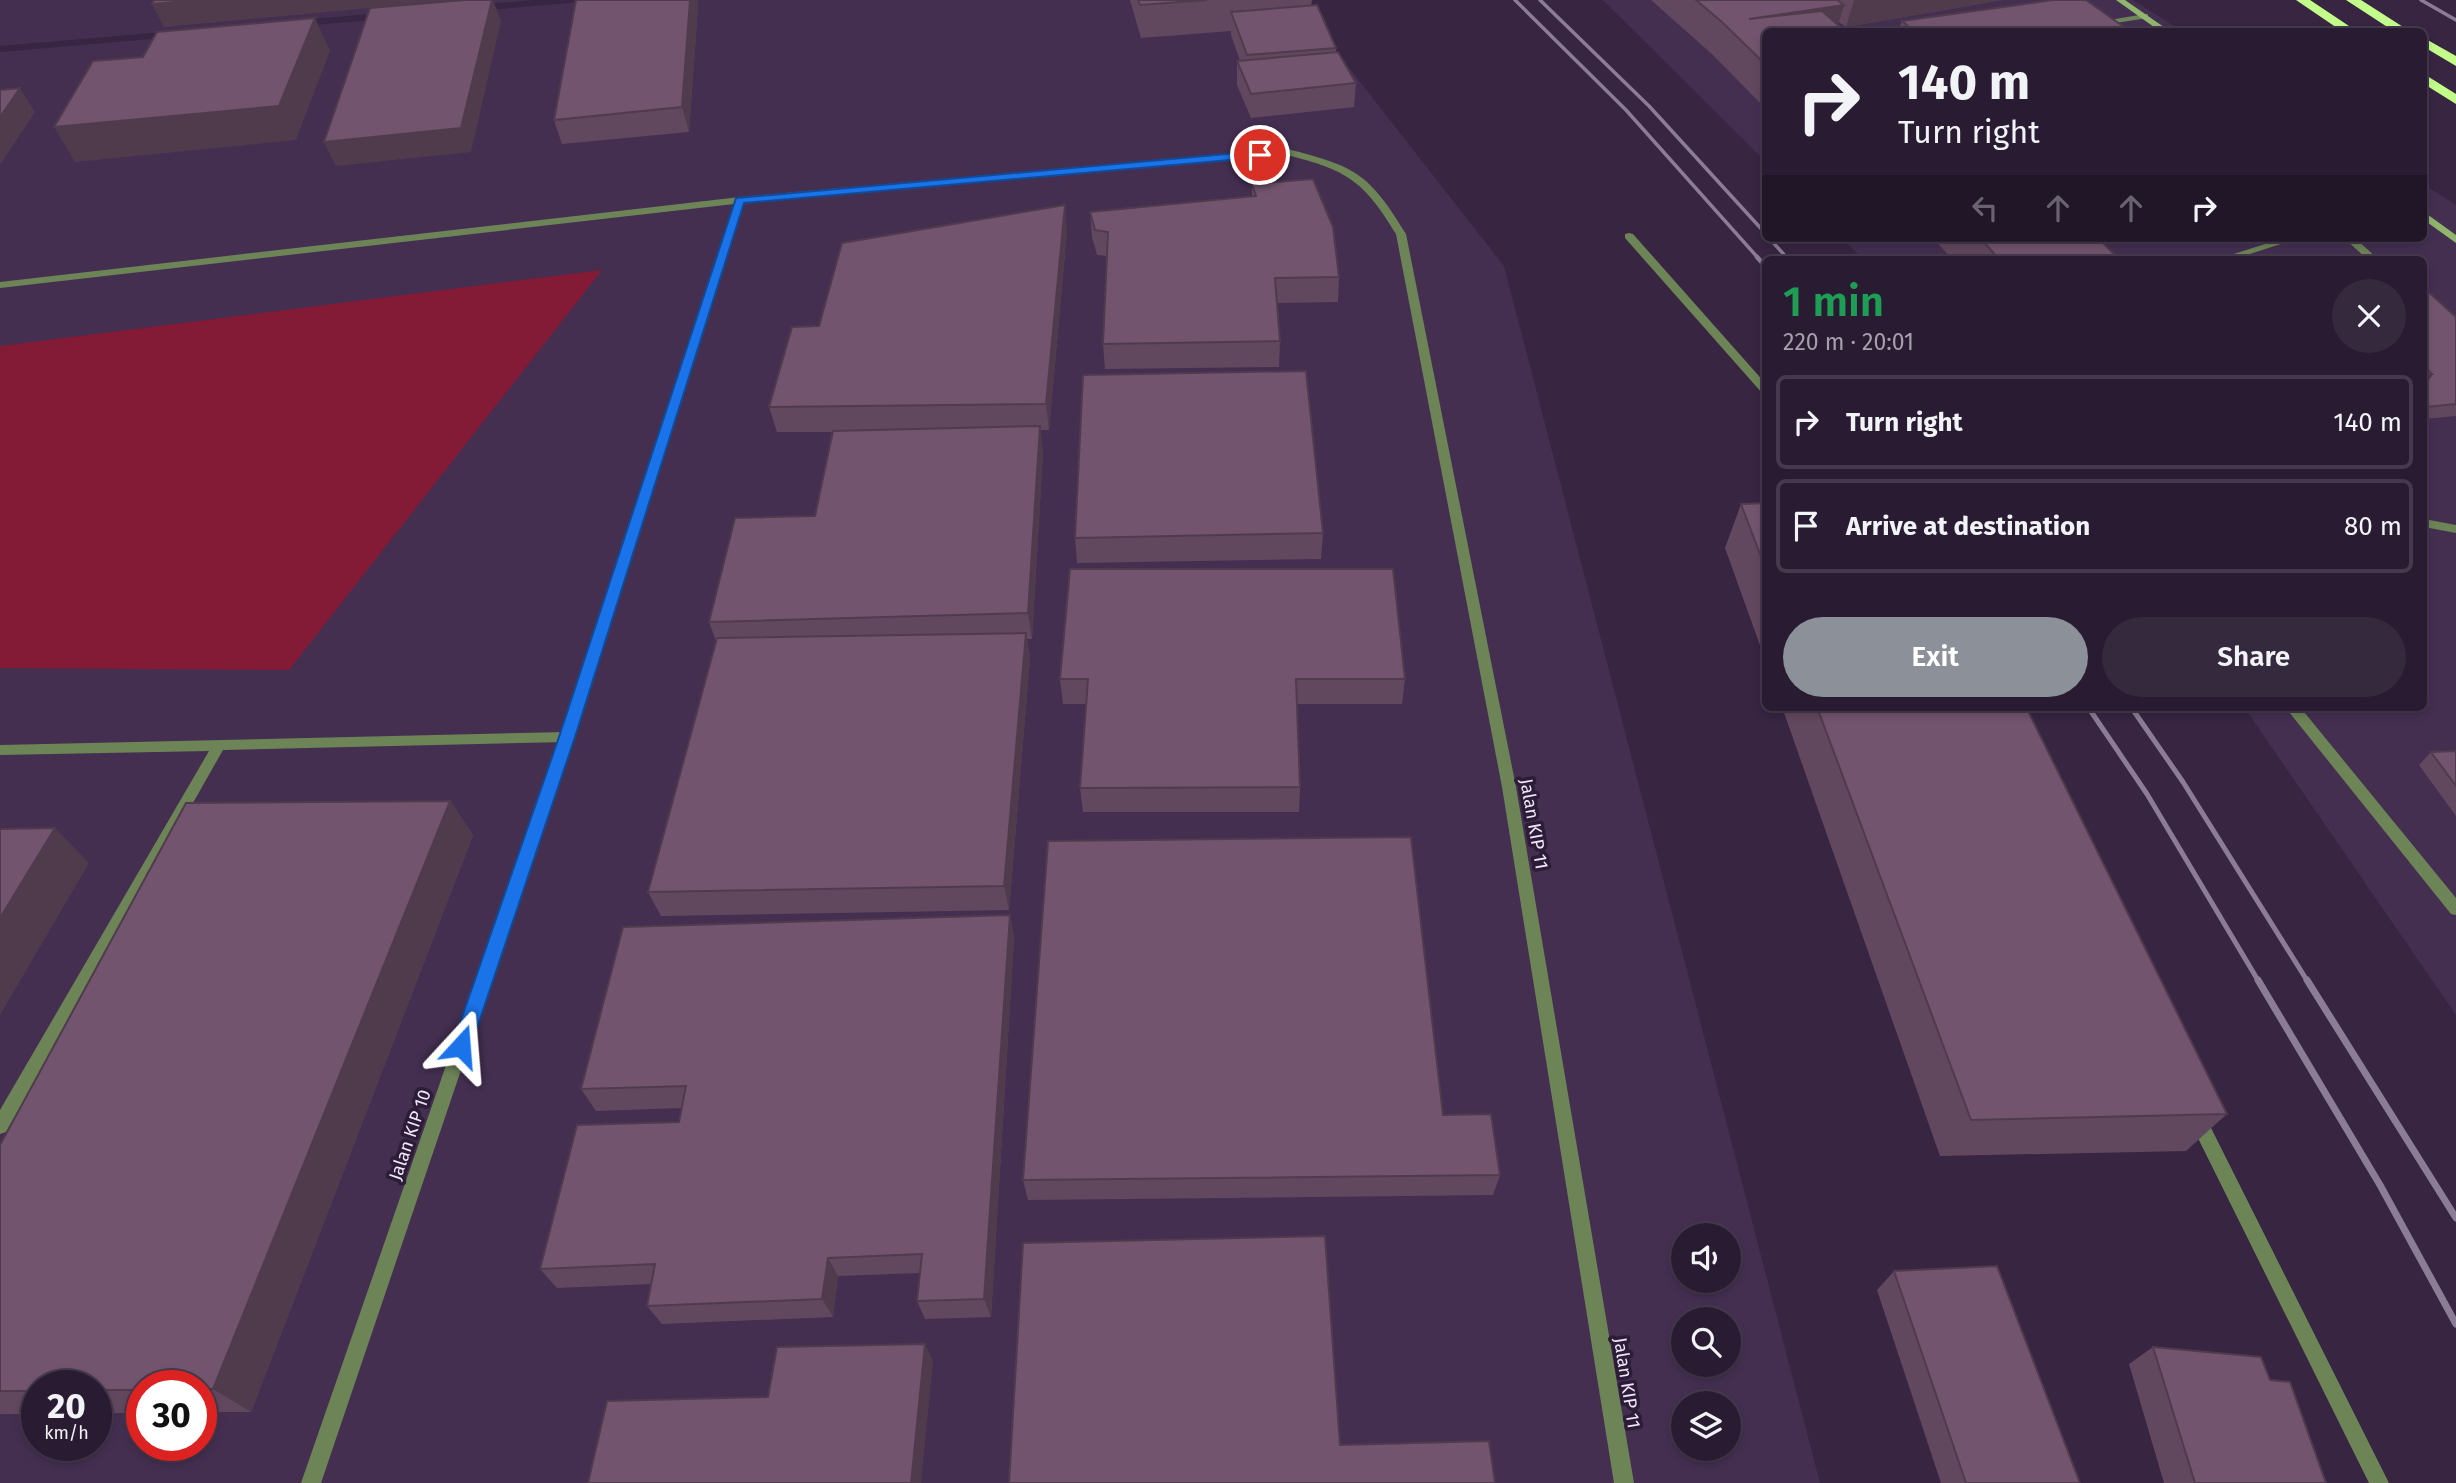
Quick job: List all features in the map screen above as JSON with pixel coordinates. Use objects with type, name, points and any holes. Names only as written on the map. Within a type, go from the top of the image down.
[{"type":"highway","points":[[2352,0],[2398,28]]},
{"type":"highway","points":[[2305,2],[2322,28]]},
{"type":"highway","points":[[2305,2],[2345,28]]},
{"type":"highway","points":[[2427,45],[2456,61]]},
{"type":"highway","points":[[2427,80],[2456,100]]},
{"type":"street","points":[[2120,0],[2162,28]]},
{"type":"street","points":[[2092,23],[2145,16]]},
{"type":"street","name":"Jalan KIP 11","points":[[740,200],[1287,152],[1339,164],[1367,183],[1401,234],[1509,787],[1623,1483]]},
{"type":"street","points":[[0,285],[740,200]]},
{"type":"street","name":"Jalan KIP 10","points":[[311,1483],[567,737],[740,200]]},
{"type":"street","points":[[2427,217],[2456,240]]},
{"type":"street","points":[[1629,236],[1762,386]]},
{"type":"street","points":[[2233,256],[2281,242]]},
{"type":"street","points":[[2353,242],[2369,256]]},
{"type":"street","points":[[2427,524],[2455,529]]},
{"type":"street","points":[[2295,711],[2456,909]]},
{"type":"street","points":[[0,750],[567,737]]},
{"type":"street","points":[[0,1126],[219,745]]},
{"type":"street","points":[[2190,1104],[2379,1483]]},
{"type":"shaded area","points":[[0,0],[533,0],[0,46]]},
{"type":"shaded area","points":[[605,0],[1296,0],[1504,266],[1820,1483],[0,1483],[0,52]]},
{"type":"shaded area","points":[[1603,0],[2133,0],[2177,28],[1762,28],[1762,158]]},
{"type":"shaded area","points":[[2427,187],[2456,205],[2456,1015],[2247,711],[2427,711],[2427,256],[1860,256],[1846,242],[2427,242]]},
{"type":"shaded area","points":[[602,270],[289,670],[0,668],[0,346]]},
{"type":"building","points":[[154,0],[198,0],[152,4]]},
{"type":"building","points":[[492,0],[461,128],[324,142],[370,8]]},
{"type":"building","points":[[576,0],[690,0],[682,107],[554,120]]},
{"type":"building","points":[[1138,0],[1207,0],[1140,5]]},
{"type":"building","points":[[1696,0],[1837,0],[1844,5],[1749,19],[1822,11],[1841,28],[1762,28],[1762,61]]},
{"type":"building","points":[[2053,0],[2086,0],[2125,28],[1910,28],[1902,21]]},
{"type":"building","points":[[1317,5],[1336,48],[1247,55],[1231,12]]},
{"type":"building","points":[[315,18],[279,106],[54,127],[93,61],[143,57],[157,32]]},
{"type":"building","points":[[1338,52],[1356,83],[1251,94],[1237,61]]},
{"type":"building","points":[[20,88],[0,117],[0,90]]},
{"type":"building","points":[[1313,179],[1333,227],[1339,277],[1275,278],[1280,341],[1103,344],[1108,232],[1095,230],[1090,212],[1256,196],[1252,184]]},
{"type":"building","points":[[1065,205],[1046,404],[769,407],[792,327],[819,326],[842,243]]},
{"type":"building","points":[[1984,242],[2102,242],[2116,256],[1996,256]]},
{"type":"building","points":[[2427,291],[2456,317],[2456,404],[2427,407],[2427,381],[2432,374],[2427,369]]},
{"type":"building","points":[[1306,371],[1323,533],[1075,538],[1083,375]]},
{"type":"building","points":[[1040,426],[1028,613],[709,622],[735,518],[815,516],[833,431]]},
{"type":"building","points":[[1762,503],[1762,559],[1741,504]]},
{"type":"building","points":[[1070,569],[1393,569],[1405,679],[1296,679],[1300,787],[1080,788],[1088,679],[1060,679]]},
{"type":"building","points":[[1026,633],[1004,886],[648,892],[717,638]]},
{"type":"building","points":[[1818,711],[2028,711],[2227,1114],[1971,1120]]},
{"type":"building","points":[[2456,751],[2456,786],[2431,752]]},
{"type":"building","points":[[450,801],[217,1379],[217,1370],[126,1370],[126,1390],[112,1390],[112,1370],[21,1370],[21,1391],[0,1391],[0,1145],[186,803]]},
{"type":"building","points":[[55,828],[0,918],[0,829]]},
{"type":"building","points":[[1411,837],[1443,1115],[1491,1114],[1500,1175],[1023,1180],[1048,841]]},
{"type":"building","points":[[1010,915],[984,1299],[917,1301],[922,1254],[828,1258],[822,1299],[647,1306],[655,1264],[540,1269],[577,1125],[679,1122],[686,1086],[581,1089],[623,927]]},
{"type":"building","points":[[1325,1236],[1340,1445],[1489,1441],[1495,1483],[1009,1483],[1023,1243]]},
{"type":"building","points":[[1997,1266],[2080,1483],[1966,1483],[1894,1271]]},
{"type":"building","points":[[925,1344],[911,1483],[588,1483],[607,1401],[768,1397],[777,1347]]},
{"type":"building","points":[[2153,1347],[2261,1357],[2270,1380],[2290,1382],[2326,1483],[2195,1483]]},
{"type":"railway","points":[[1515,0],[1626,110],[1759,259]]},
{"type":"railway","points":[[1540,0],[1649,106],[1762,230]]},
{"type":"railway","points":[[2421,0],[2456,20]]},
{"type":"railway","points":[[1773,242],[1785,256]]},
{"type":"railway","points":[[1757,257],[1762,263]]},
{"type":"railway","points":[[2091,711],[2147,794],[2259,982]]},
{"type":"railway","points":[[2134,711],[2183,782],[2308,982]]},
{"type":"railway","points":[[2258,980],[2380,1185],[2456,1324]]},
{"type":"railway","points":[[2307,980],[2456,1218]]},
{"type":"route","points":[[461,1046],[567,737],[740,200],[1260,155]]}]
